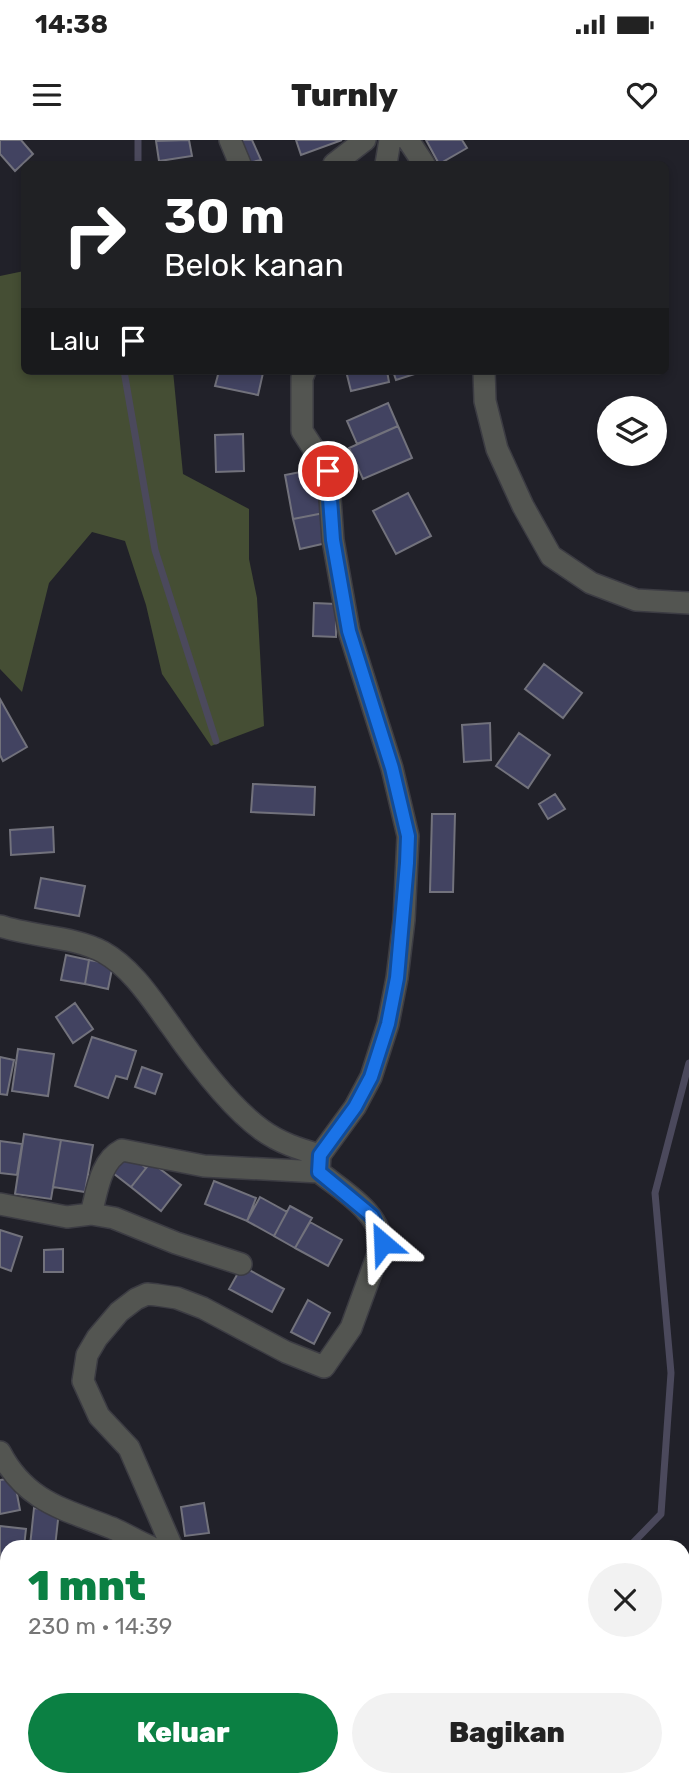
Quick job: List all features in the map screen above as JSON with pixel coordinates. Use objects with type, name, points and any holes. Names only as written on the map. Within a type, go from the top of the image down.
[{"type":"street","points":[[230,140],[239,161]]},
{"type":"street","points":[[338,161],[365,140]]},
{"type":"street","points":[[386,161],[390,140]]},
{"type":"street","points":[[408,140],[422,161]]},
{"type":"street","points":[[304,375],[302,431],[328,471],[333,540],[349,631],[392,768],[408,836],[404,920],[388,1024],[371,1077],[320,1163]]},
{"type":"street","points":[[484,375],[485,401],[497,449],[523,506],[551,556],[591,583],[636,600],[689,603]]},
{"type":"street","points":[[0,926],[80,944],[103,952],[147,991],[212,1077],[261,1129],[320,1163],[372,1216],[383,1243],[351,1328],[324,1367],[286,1352],[203,1308],[177,1298],[147,1294],[119,1312],[97,1338],[87,1355],[83,1381],[99,1416],[129,1448],[169,1540]]},
{"type":"street","points":[[92,1214],[106,1164],[114,1154],[122,1150],[204,1166],[320,1163]]},
{"type":"street","points":[[0,1203],[66,1217],[92,1214],[114,1218],[176,1243],[240,1264]]},
{"type":"street","points":[[0,1451],[11,1473],[33,1494],[68,1513],[116,1529],[138,1540]]},
{"type":"green space","points":[[21,272],[21,375],[173,375],[183,474],[249,509],[249,559],[257,598],[264,726],[211,746],[162,674],[146,605],[125,541],[92,532],[49,583],[22,692],[0,669],[0,276]]},
{"type":"building","points":[[0,140],[21,140],[33,154],[26,161],[21,161],[21,165],[15,171],[0,154]]},
{"type":"building","points":[[189,140],[192,156],[159,161],[156,141]]},
{"type":"building","points":[[234,140],[252,140],[261,160],[243,161]]},
{"type":"building","points":[[296,140],[342,140],[301,155]]},
{"type":"building","points":[[426,140],[462,140],[467,148],[444,161],[437,161]]},
{"type":"building","points":[[218,375],[263,375],[258,395],[215,386]]},
{"type":"building","points":[[347,375],[388,375],[389,382],[351,391]]},
{"type":"building","points":[[394,375],[412,375],[396,380]]},
{"type":"building","points":[[388,403],[398,426],[357,444],[347,421]]},
{"type":"building","points":[[398,426],[412,458],[363,479],[349,448]]},
{"type":"building","points":[[243,434],[244,471],[216,472],[215,435]]},
{"type":"building","points":[[316,469],[324,513],[293,519],[285,475]]},
{"type":"building","points":[[408,493],[431,536],[396,554],[373,511]]},
{"type":"building","points":[[324,513],[331,542],[300,549],[293,519]]},
{"type":"building","points":[[314,603],[336,604],[336,637],[313,636]]},
{"type":"building","points":[[544,664],[582,693],[563,718],[525,689]]},
{"type":"building","points":[[0,699],[27,747],[3,761],[0,755]]},
{"type":"building","points":[[490,723],[491,760],[464,762],[462,725]]},
{"type":"building","points":[[519,733],[550,755],[528,788],[496,766]]},
{"type":"building","points":[[253,784],[315,787],[314,815],[251,812]]},
{"type":"building","points":[[555,794],[565,809],[548,819],[539,804]]},
{"type":"building","points":[[432,814],[455,814],[453,892],[430,892]]},
{"type":"building","points":[[53,827],[54,852],[11,855],[10,830]]},
{"type":"building","points":[[41,878],[85,886],[79,916],[35,908]]},
{"type":"building","points":[[66,955],[89,960],[85,984],[61,980]]},
{"type":"building","points":[[89,960],[113,964],[108,989],[85,984]]},
{"type":"building","points":[[75,1003],[93,1029],[73,1043],[56,1017]]},
{"type":"building","points":[[92,1037],[136,1051],[127,1079],[116,1076],[108,1098],[75,1086]]},
{"type":"building","points":[[18,1049],[54,1054],[48,1096],[12,1091]]},
{"type":"building","points":[[0,1057],[14,1060],[7,1095],[0,1094]]},
{"type":"building","points":[[142,1067],[162,1074],[155,1094],[135,1087]]},
{"type":"building","points":[[24,1134],[61,1140],[51,1199],[15,1194]]},
{"type":"building","points":[[61,1140],[93,1145],[85,1192],[53,1187]]},
{"type":"building","points":[[0,1141],[22,1144],[17,1175],[0,1173]]},
{"type":"building","points":[[128,1154],[146,1168],[131,1187],[113,1173]]},
{"type":"building","points":[[151,1162],[181,1185],[161,1211],[131,1187]]},
{"type":"building","points":[[214,1181],[256,1198],[247,1221],[205,1204]]},
{"type":"building","points":[[260,1197],[287,1212],[274,1236],[247,1221]]},
{"type":"building","points":[[290,1206],[312,1218],[295,1248],[274,1236]]},
{"type":"building","points":[[310,1222],[342,1240],[328,1266],[295,1248]]},
{"type":"building","points":[[0,1230],[22,1237],[11,1271],[0,1267]]},
{"type":"building","points":[[63,1249],[63,1272],[44,1272],[44,1250]]},
{"type":"building","points":[[242,1266],[284,1289],[272,1312],[229,1289]]},
{"type":"building","points":[[308,1300],[330,1313],[314,1344],[291,1332]]},
{"type":"building","points":[[14,1478],[20,1510],[0,1514],[0,1480]]},
{"type":"building","points":[[204,1503],[209,1533],[185,1536],[181,1507]]},
{"type":"building","points":[[34,1508],[59,1511],[56,1540],[31,1540]]},
{"type":"building","points":[[0,1526],[26,1529],[25,1540],[0,1540]]},
{"type":"waterway","points":[[138,140],[138,161]]},
{"type":"waterway","points":[[125,375],[155,550],[216,741]]},
{"type":"waterway","points":[[636,1540],[661,1514],[671,1373],[655,1193],[689,1063]]},
{"type":"route","points":[[328,471],[333,540],[349,631],[392,768],[408,836],[407,889],[397,978],[388,1024],[371,1077],[342,1128],[320,1155],[319,1172],[372,1216],[383,1243]]}]
